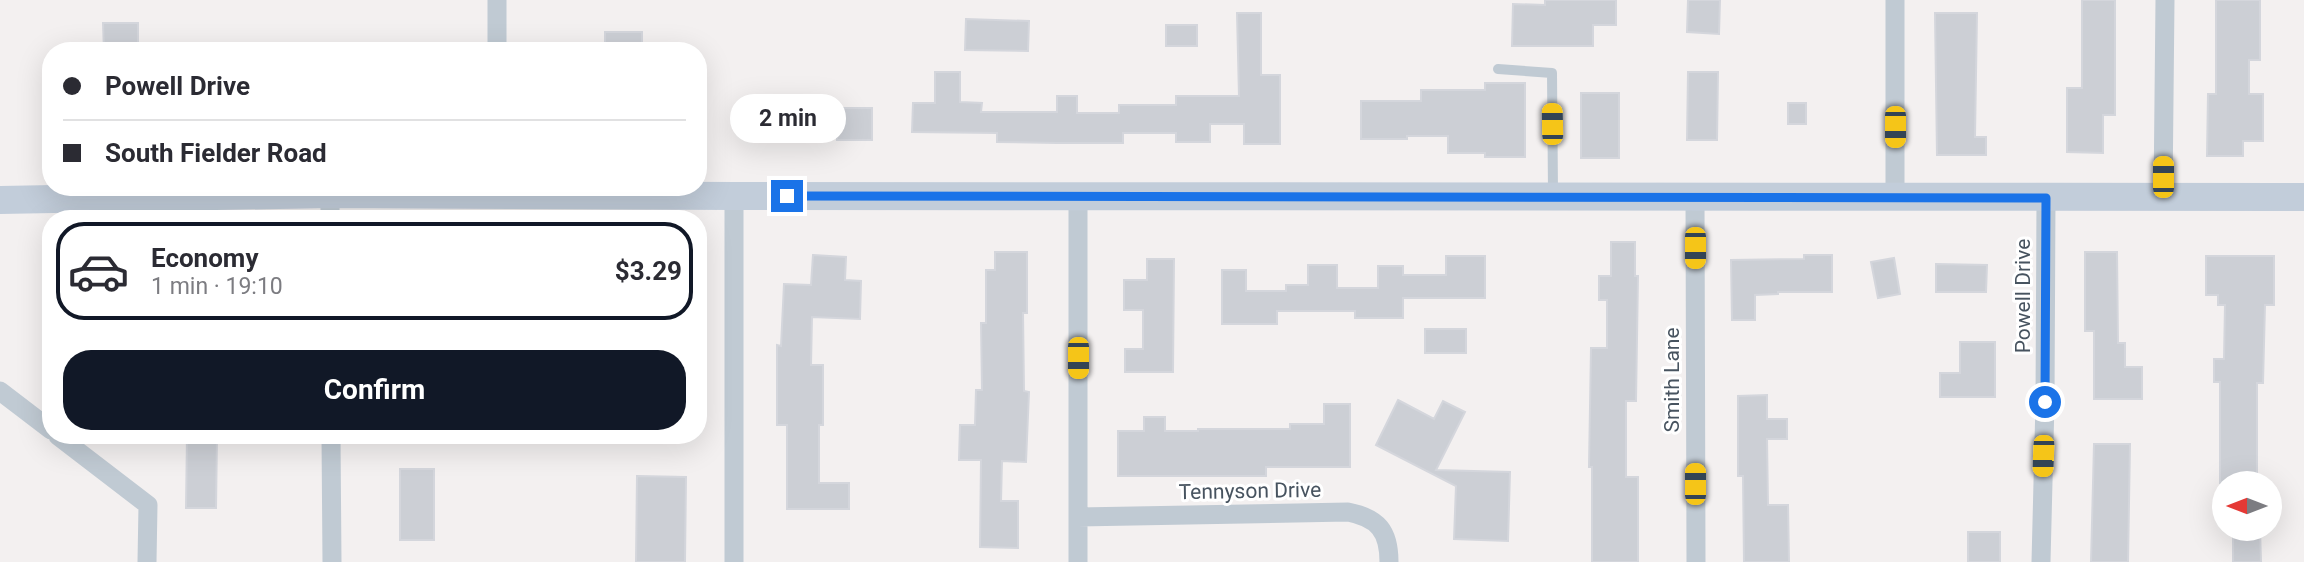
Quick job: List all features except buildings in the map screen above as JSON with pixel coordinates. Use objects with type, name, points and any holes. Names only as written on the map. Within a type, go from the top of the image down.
[{"type":"main road","points":[[707,195],[2304,197]]},
{"type":"main road","points":[[0,200],[330,206],[441,196]]},
{"type":"street","points":[[497,0],[497,42]]},
{"type":"street","points":[[1895,0],[1895,198]]},
{"type":"street","points":[[2163,197],[2165,0]]},
{"type":"street","points":[[734,196],[734,562]]},
{"type":"street","points":[[1078,196],[1078,562]]},
{"type":"street","name":"Smith Lane","points":[[1695,197],[1696,562]]},
{"type":"street","name":"Powell Drive","points":[[2041,562],[2046,198]]},
{"type":"street","points":[[0,391],[42,423]]},
{"type":"street","points":[[68,444],[148,505],[147,562]]},
{"type":"street","points":[[331,444],[332,562]]},
{"type":"street","name":"Tennyson Drive","points":[[1078,517],[1348,512],[1366,515],[1382,529],[1386,534],[1389,562]]},
{"type":"lane","points":[[1498,69],[1552,73],[1553,197]]},
{"type":"route","points":[[787,196],[2046,198],[2045,402]]}]
